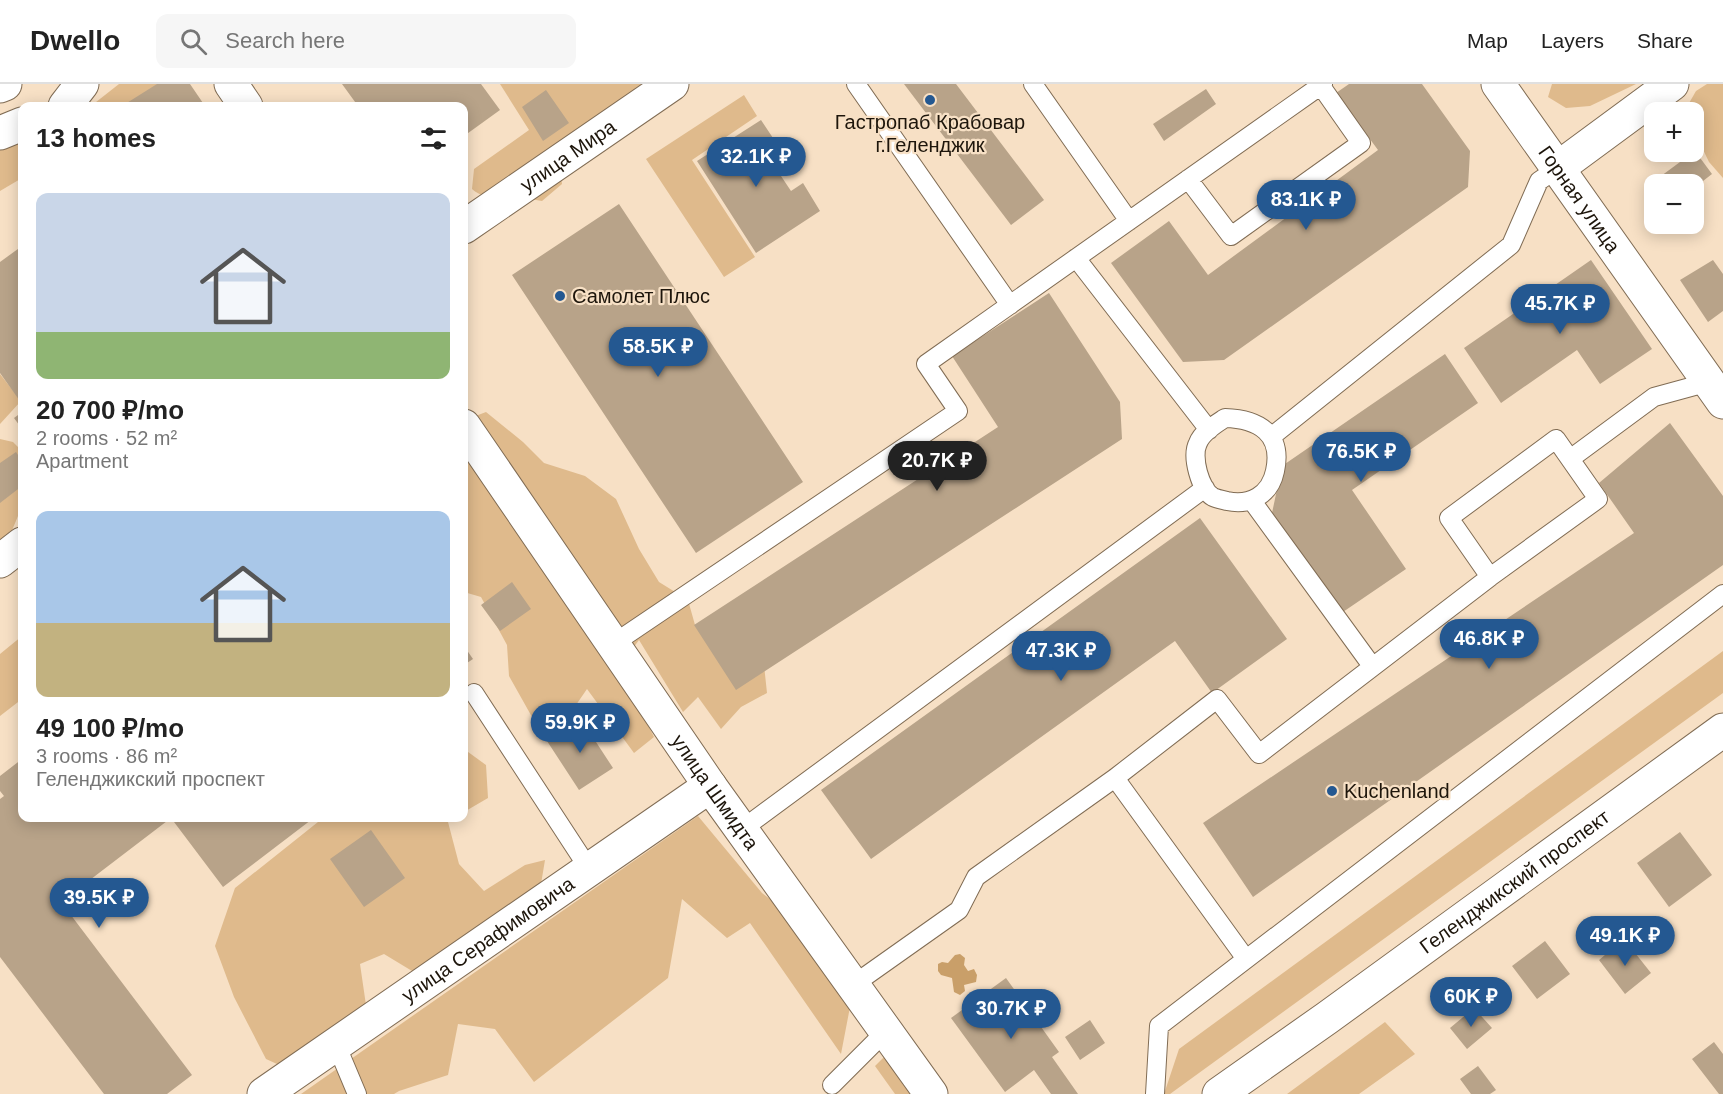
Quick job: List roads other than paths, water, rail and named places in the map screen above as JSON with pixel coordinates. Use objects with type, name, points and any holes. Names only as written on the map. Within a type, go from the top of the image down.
[{"type":"street","points":[[0,86],[5,84]]},
{"type":"street","points":[[68,102],[82,84]]},
{"type":"street","points":[[231,84],[243,102]]},
{"type":"street","name":"улица Мира","points":[[468,220],[672,84]]},
{"type":"street","name":"Горная улица","points":[[1498,84],[1716,392]]},
{"type":"street","points":[[1558,168],[1672,84]]},
{"type":"street","points":[[0,133],[18,126]]},
{"type":"street","name":"улица Шмидта","points":[[468,432],[710,786],[931,1094]]},
{"type":"street","points":[[0,561],[18,547]]},
{"type":"street","name":"Геленджикский проспект","points":[[1219,1094],[1723,730]]},
{"type":"street","name":"улица Серафимовича","points":[[264,1094],[710,786]]},
{"type":"lane","points":[[856,84],[1010,305]]},
{"type":"lane","points":[[1033,84],[1129,220]]},
{"type":"lane","points":[[613,644],[958,411],[926,364],[1188,179],[1299,91],[1322,85],[1361,143],[1231,236],[1188,179]]},
{"type":"lane","points":[[1270,437],[1511,245],[1539,181],[1558,168]]},
{"type":"lane","points":[[1076,258],[1209,430]]},
{"type":"lane","points":[[1570,459],[1654,397],[1716,392]]},
{"type":"lane","points":[[1225,418],[1243,419],[1256,424],[1270,437],[1275,445],[1278,460],[1274,480],[1263,495],[1252,501],[1232,502],[1212,497],[1205,488],[1196,465],[1197,443],[1209,430],[1225,418]]},
{"type":"lane","points":[[853,986],[959,910],[976,878],[1115,778],[1218,699],[1259,754],[1490,577],[1598,499],[1556,439],[1449,518],[1490,577]]},
{"type":"lane","points":[[741,830],[1205,488]]},
{"type":"lane","points":[[1252,501],[1372,666]]},
{"type":"lane","points":[[1155,1094],[1159,1026],[1723,594]]},
{"type":"lane","points":[[474,693],[589,869]]},
{"type":"lane","points":[[1115,778],[1246,959]]},
{"type":"lane","points":[[832,1085],[885,1030]]},
{"type":"lane","points":[[336,1044],[357,1094]]},
{"type":"place","name":"Гастропаб Крабовар г.Геленджик","points":[[930,100]]},
{"type":"place","name":"Самолет Плюс","points":[[560,296]]},
{"type":"place","name":"Kuchenland","points":[[1332,791]]}]
